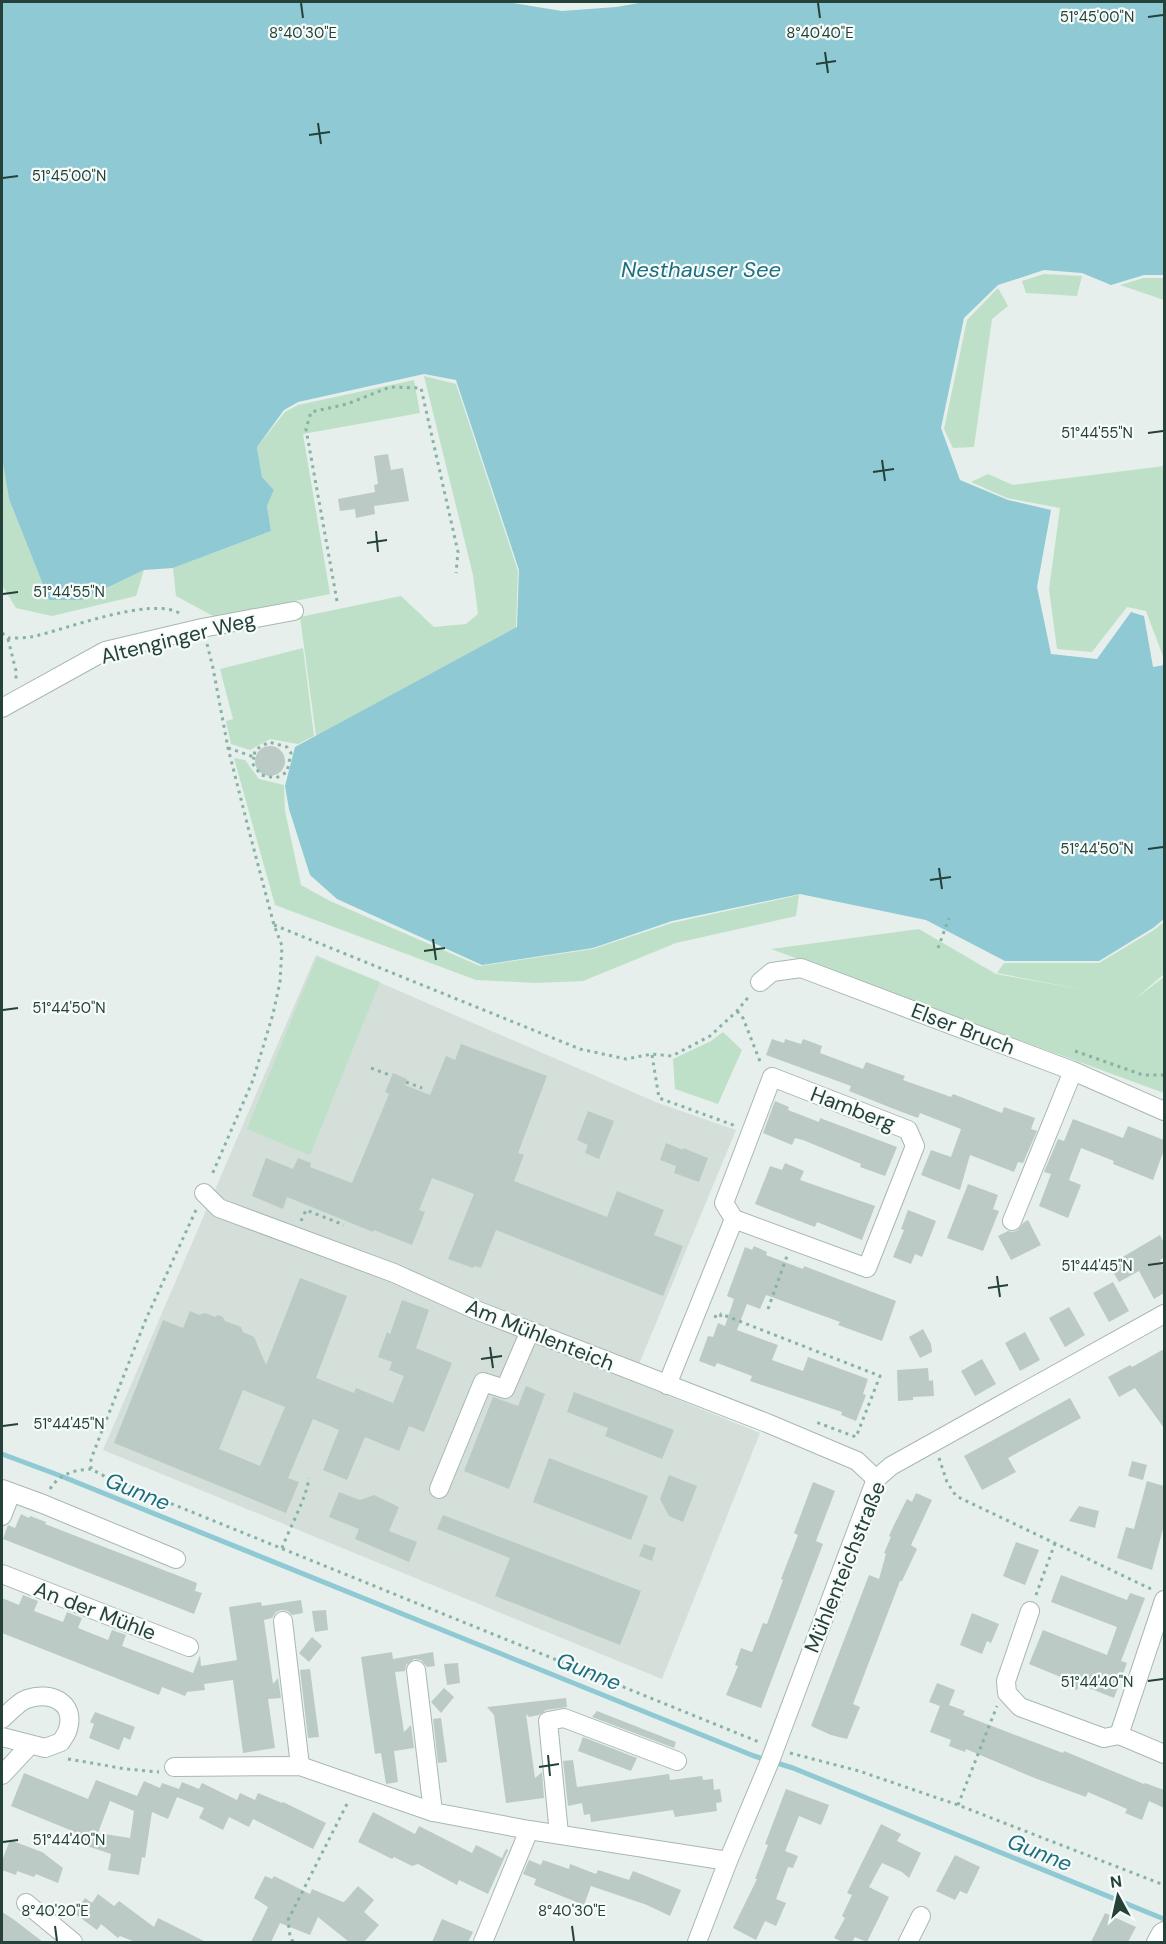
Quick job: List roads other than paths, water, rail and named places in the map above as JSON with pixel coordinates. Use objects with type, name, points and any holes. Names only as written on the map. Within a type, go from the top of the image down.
[{"type":"street","name":"Altenginger Weg","points":[[9,704],[105,651],[202,628],[294,611]]},
{"type":"street","name":"Elser Bruch","points":[[760,982],[772,972],[801,968],[1073,1071],[1164,1111]]},
{"type":"street","points":[[1012,1221],[1073,1071]]},
{"type":"street","name":"Hamberg","points":[[771,1077],[908,1131],[915,1146],[867,1268],[734,1219],[724,1203],[771,1077]]},
{"type":"street","name":"Am Mühlenteich","points":[[204,1192],[219,1208],[394,1273],[476,1310],[767,1423],[857,1461],[876,1479]]},
{"type":"street","points":[[667,1385],[734,1219]]},
{"type":"street","name":"Mühlenteichstraße","points":[[697,1942],[774,1749],[876,1479],[891,1466],[1164,1314]]},
{"type":"street","points":[[439,1489],[483,1382],[505,1389],[530,1331]]},
{"type":"street","points":[[2,1516],[6,1491],[176,1559]]},
{"type":"street","name":"An der Mühle","points":[[2,1574],[189,1647]]},
{"type":"street","points":[[1119,1735],[1160,1595]]},
{"type":"street","points":[[1030,1611],[1006,1681],[1007,1692],[1020,1707],[1104,1738],[1119,1735],[1164,1754]]},
{"type":"street","points":[[283,1621],[300,1766]]},
{"type":"street","points":[[416,1670],[433,1812]]},
{"type":"street","points":[[2,1719],[26,1699],[48,1695],[62,1702],[69,1715],[68,1729],[61,1742],[37,1747],[2,1775]]},
{"type":"street","points":[[559,1834],[548,1721],[564,1718],[677,1761]]},
{"type":"street","points":[[2,1737],[37,1747]]},
{"type":"street","points":[[174,1767],[300,1766],[433,1812],[529,1830],[728,1861]]},
{"type":"street","points":[[483,1942],[529,1830]]},
{"type":"street","points":[[26,1903],[73,1942]]},
{"type":"street","points":[[908,1942],[921,1916]]},
{"type":"street","points":[[1156,1942],[1164,1931]]},
{"type":"water","name":"Nesthauser See","points":[[2,2],[507,2],[562,11],[616,7],[645,2],[1164,2],[1164,275],[1144,275],[1111,285],[1082,273],[1044,270],[998,285],[964,318],[941,428],[960,480],[1008,500],[1051,510],[1037,587],[1051,654],[1097,659],[1131,612],[1144,616],[1153,667],[1164,665],[1164,919],[1099,961],[1005,961],[926,920],[800,894],[672,921],[593,948],[482,965],[337,899],[310,875],[289,809],[285,786],[295,747],[517,627],[519,570],[456,380],[424,374],[298,402],[284,410],[257,447],[262,477],[274,490],[267,506],[271,531],[173,568],[144,570],[82,600],[49,600],[9,499],[2,458]]},
{"type":"waterway","name":"Gunne","points":[[2,1454],[754,1756],[793,1768],[1164,1919]]}]
